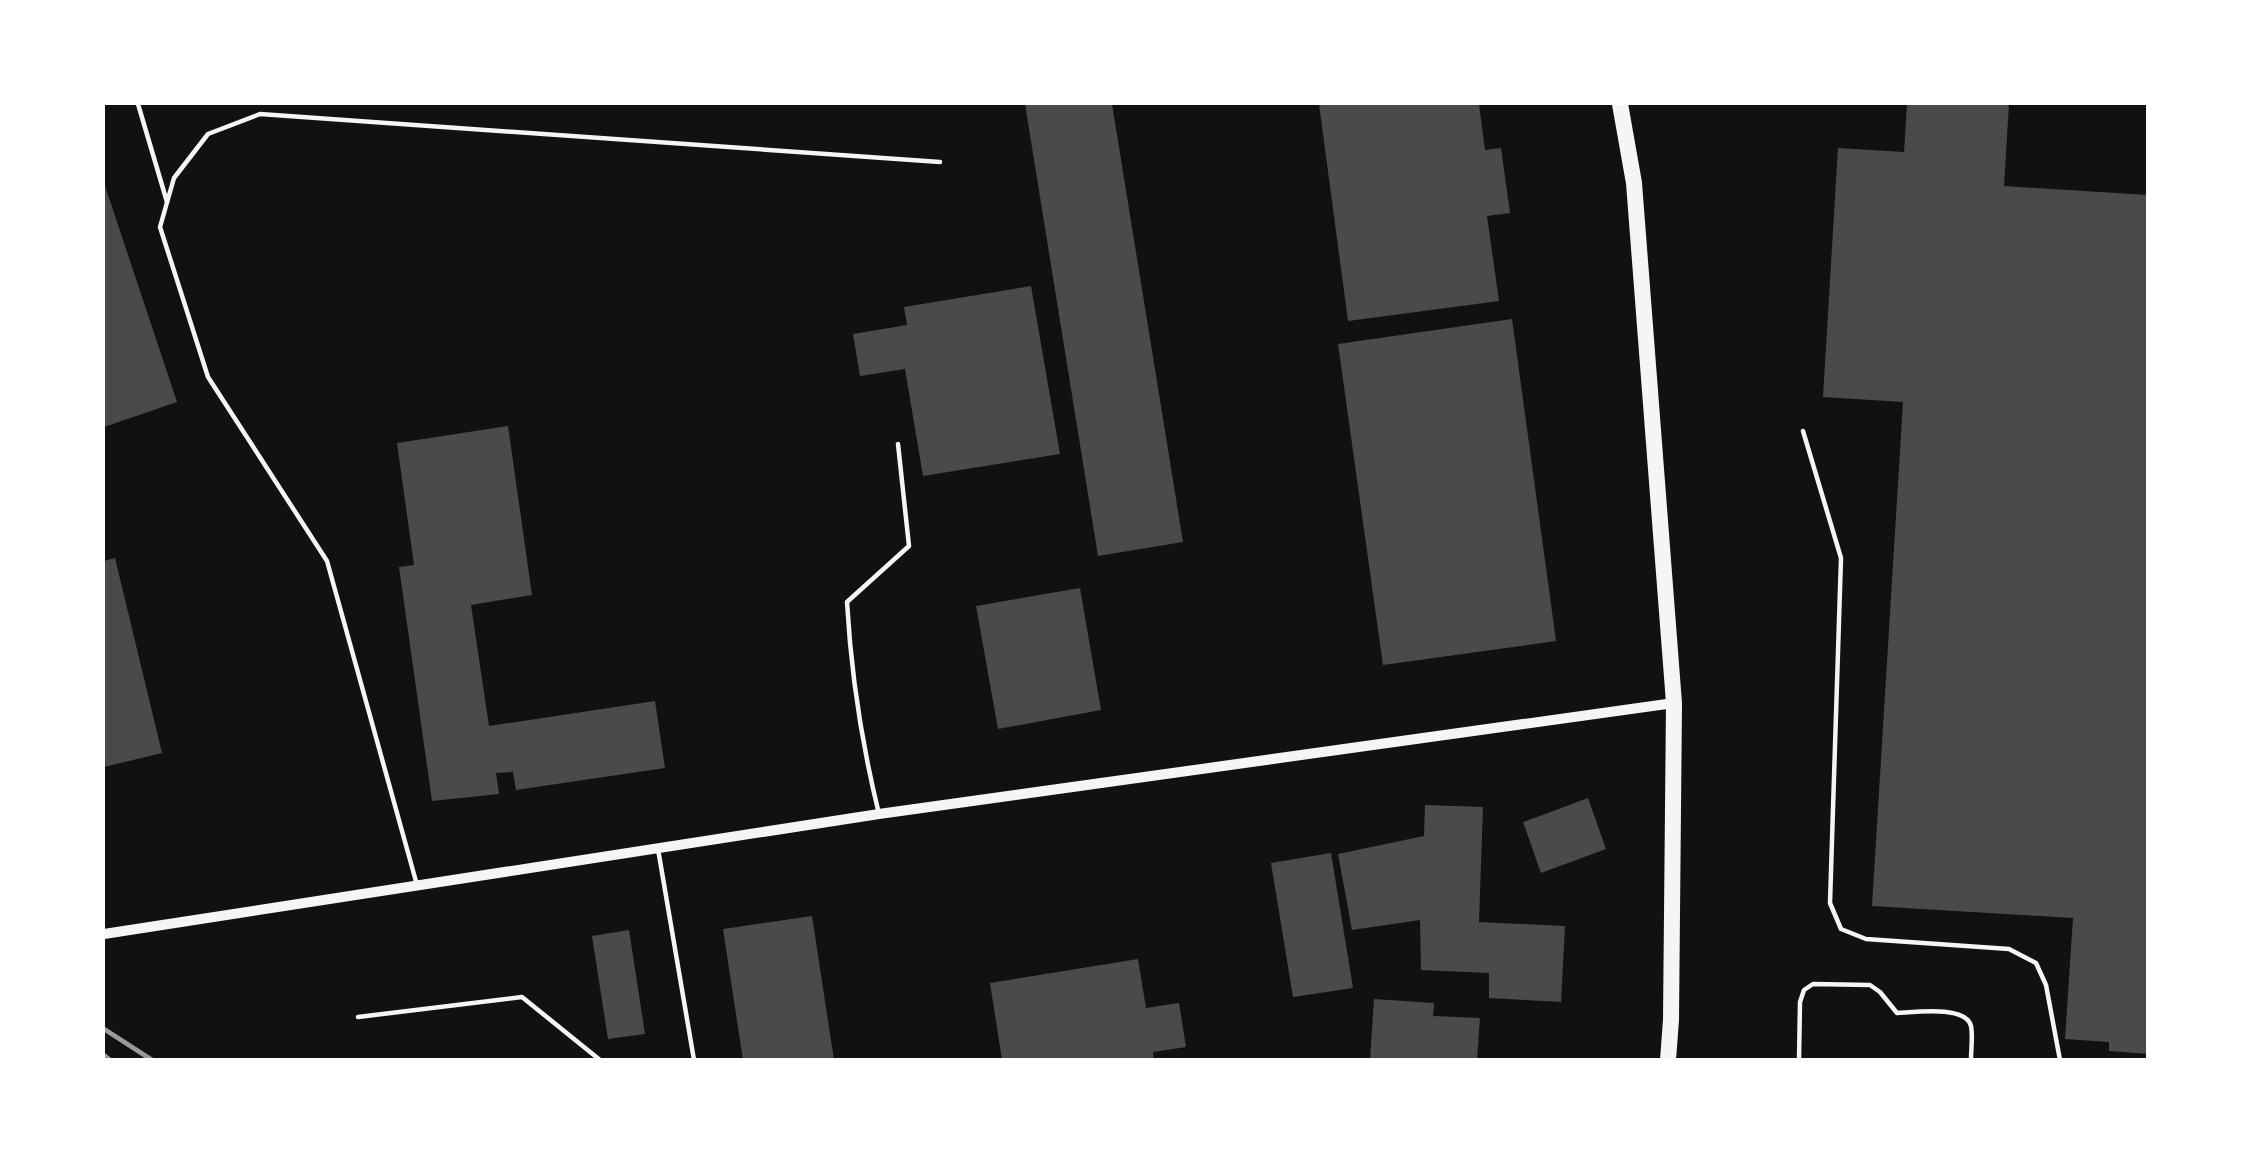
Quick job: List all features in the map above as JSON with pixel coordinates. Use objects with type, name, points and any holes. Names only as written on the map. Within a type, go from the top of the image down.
[{"type":"highway","points":[[1620,104],[1634,183],[1674,703],[1671,1020],[1668,1059]]},
{"type":"street","points":[[104,934],[879,814],[1674,703]]},
{"type":"lane","points":[[138,104],[167,202]]},
{"type":"lane","points":[[417,886],[327,561],[208,377],[160,228],[174,178],[208,134],[260,114],[940,162]]},
{"type":"lane","points":[[1803,431],[1841,558],[1830,903],[1841,929],[1866,939],[2009,949],[2036,963],[2046,985],[2060,1059]]},
{"type":"lane","points":[[879,814],[870,778],[849,650],[847,602],[909,546],[897,444]]},
{"type":"lane","points":[[658,849],[694,1059]]},
{"type":"lane","points":[[1799,1059],[1800,1002],[1804,990],[1813,984],[1870,985],[1880,992],[1897,1013],[1954,1012],[1965,1016],[1971,1025],[1971,1059]]},
{"type":"lane","points":[[358,1017],[522,998],[600,1059]]},
{"type":"building","points":[[1025,104],[1112,104],[1183,542],[1098,556]]},
{"type":"building","points":[[1319,104],[1479,104],[1485,150],[1501,148],[1510,213],[1487,216],[1499,301],[1348,321]]},
{"type":"building","points":[[1907,104],[2009,104],[2004,186],[2148,195],[2148,1054],[2109,1051],[2109,1042],[2065,1039],[2073,918],[1872,906],[1903,402],[1823,397],[1838,148],[1904,152]]},
{"type":"building","points":[[104,183],[177,402],[104,427]]},
{"type":"building","points":[[1031,286],[1060,454],[923,476],[905,369],[860,376],[853,334],[907,325],[904,307]]},
{"type":"building","points":[[1512,319],[1556,641],[1383,665],[1338,344]]},
{"type":"building","points":[[508,426],[532,595],[471,605],[489,726],[655,701],[665,768],[516,790],[513,772],[496,773],[499,794],[432,801],[399,567],[414,565],[397,443]]},
{"type":"building","points":[[115,558],[162,753],[104,767],[104,561]]},
{"type":"building","points":[[1080,588],[1101,710],[998,729],[976,606]]},
{"type":"building","points":[[1588,798],[1606,849],[1541,873],[1523,822]]},
{"type":"building","points":[[1425,805],[1483,807],[1479,922],[1565,926],[1561,1002],[1489,998],[1489,973],[1421,970],[1420,920],[1352,930],[1338,854],[1424,836]]},
{"type":"building","points":[[1331,853],[1353,988],[1293,997],[1271,863]]},
{"type":"building","points":[[812,916],[834,1060],[743,1060],[723,929]]},
{"type":"building","points":[[629,930],[645,1034],[608,1039],[592,936]]},
{"type":"building","points":[[1138,959],[1146,1008],[1179,1003],[1186,1047],[1153,1052],[1154,1060],[1002,1060],[990,983]]},
{"type":"building","points":[[1374,999],[1434,1003],[1433,1016],[1480,1018],[1477,1060],[1370,1060]]},
{"type":"railway","points":[[104,1029],[152,1060]]},
{"type":"railway","points":[[104,1055],[110,1060]]}]
